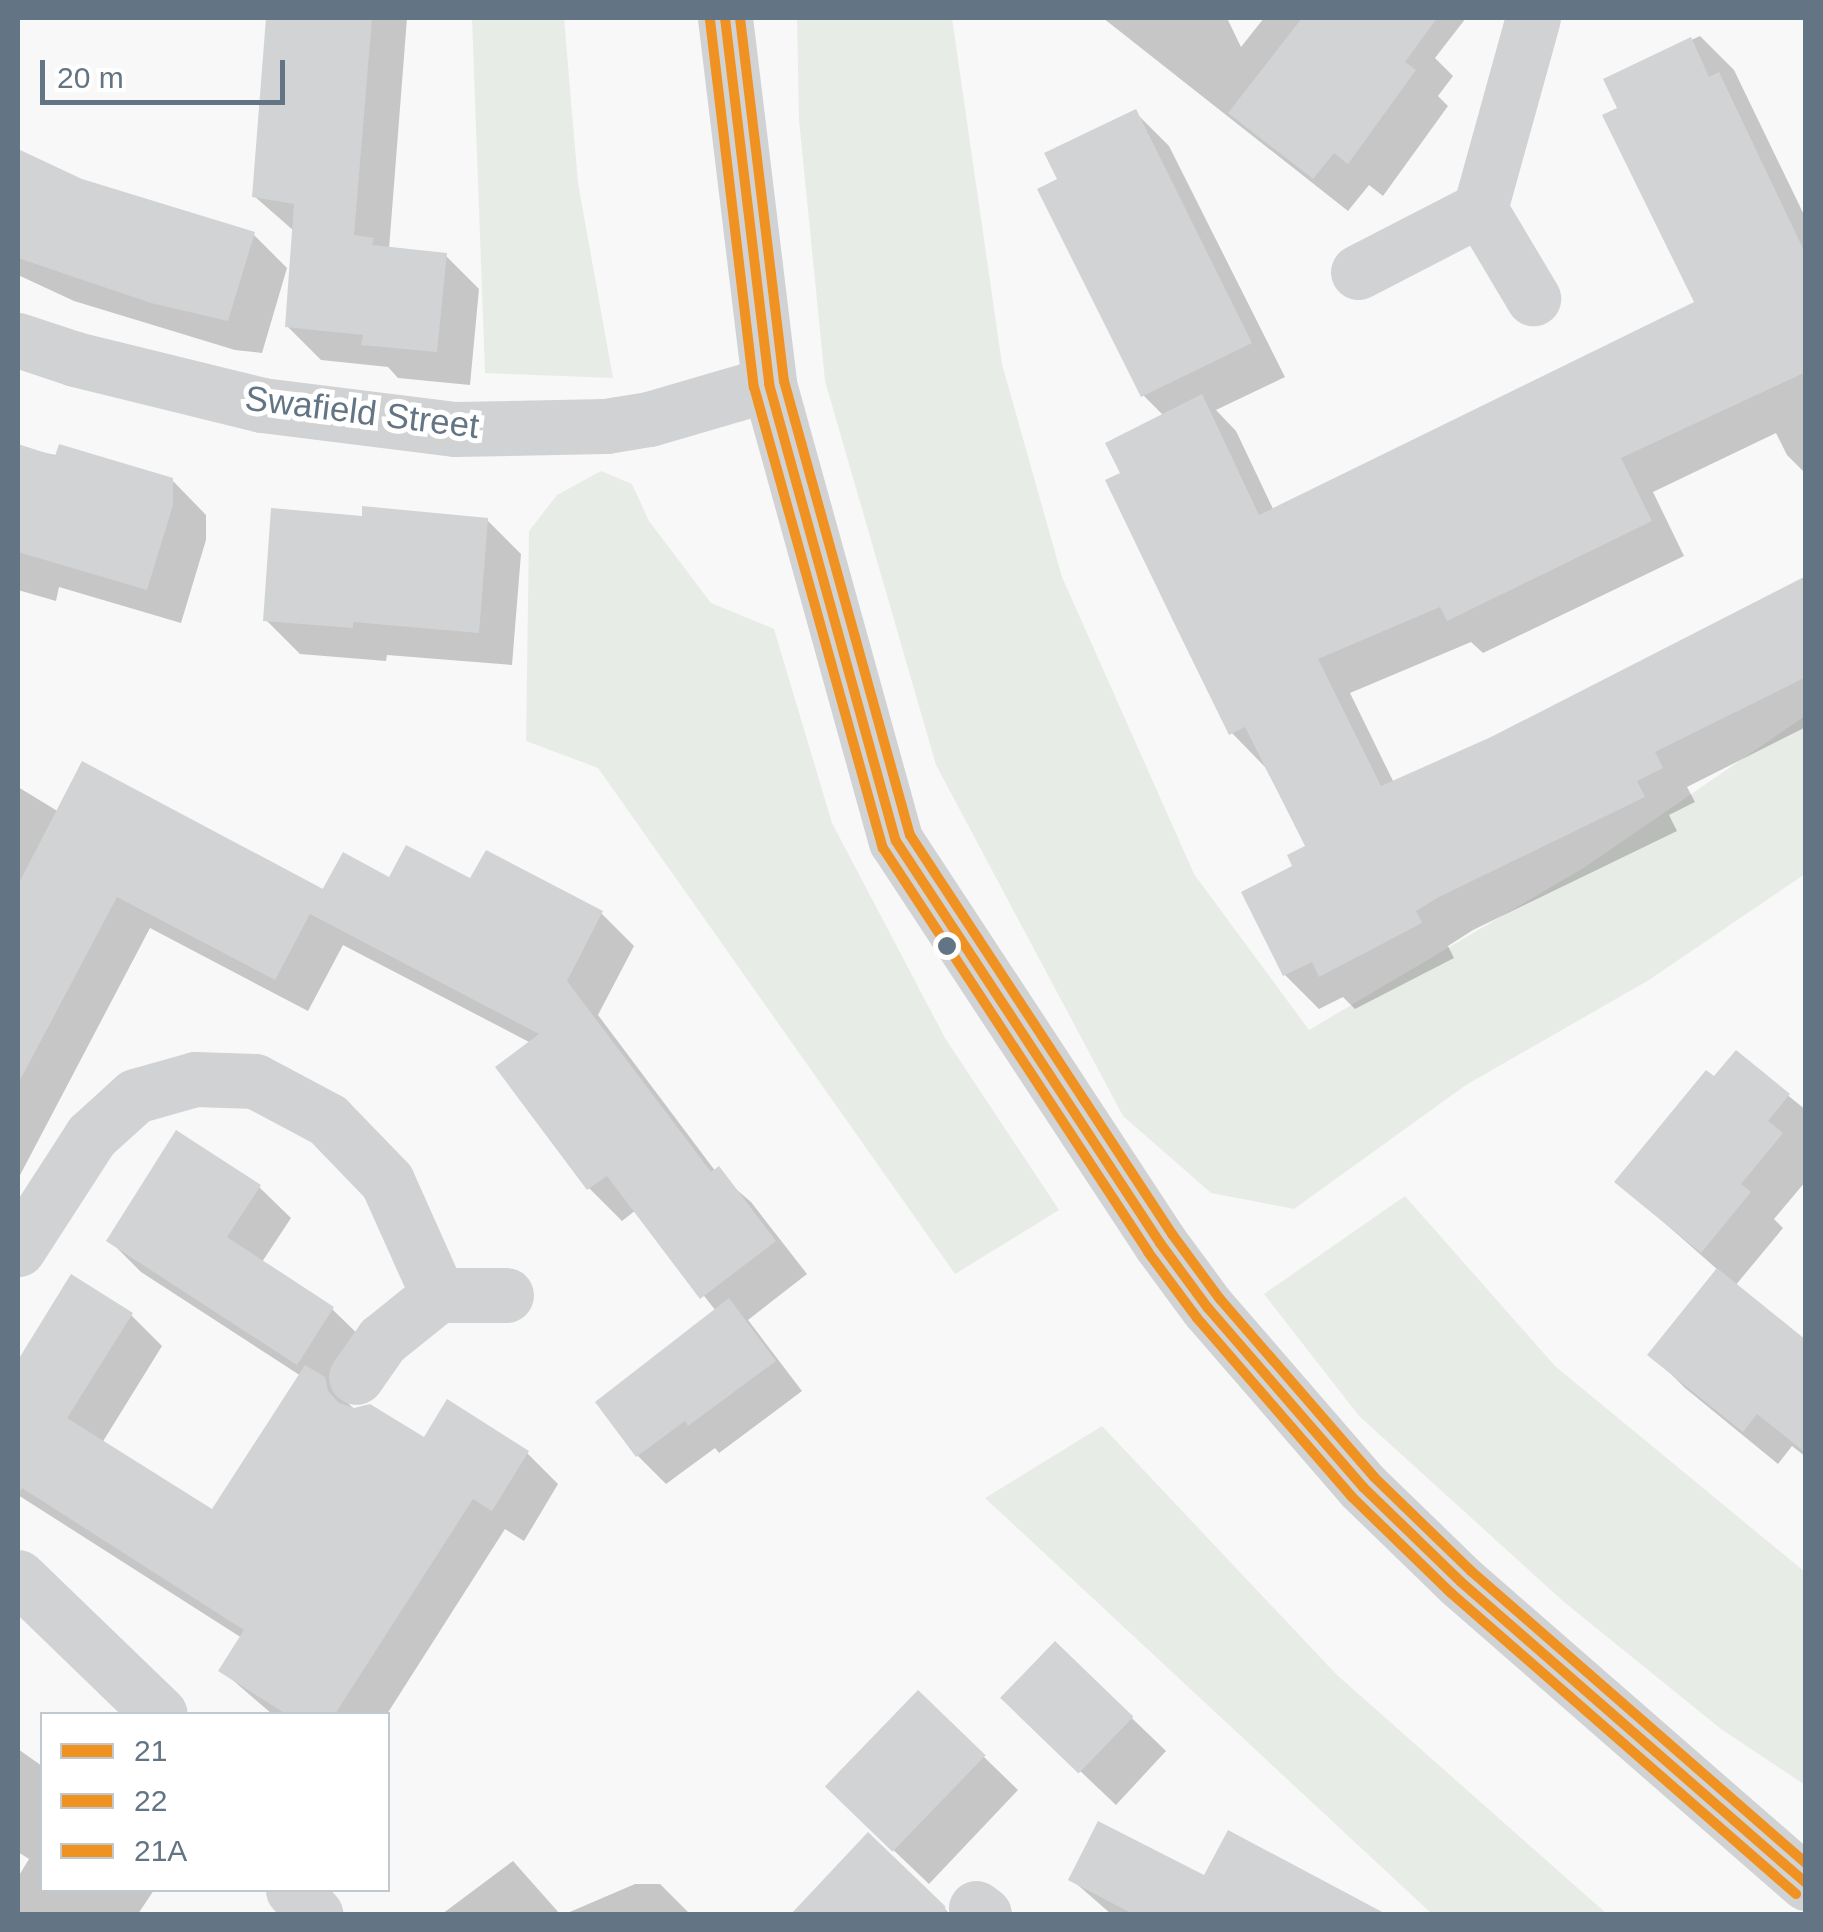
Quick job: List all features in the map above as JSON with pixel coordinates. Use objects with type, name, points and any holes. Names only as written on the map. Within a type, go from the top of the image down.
[{"type":"street","points":[[725,18],[769,384],[896,842],[1160,1243],[1208,1308],[1363,1487],[1461,1582],[1786,1859],[1806,1883]]},
{"type":"street","points":[[1533,18],[1480,209],[1533,298]]},
{"type":"street","points":[[1358,272],[1480,209]]},
{"type":"street","name":"Swafield Street","points":[[18,340],[75,359],[262,404],[455,429],[606,426],[649,419],[769,384]]},
{"type":"street","points":[[18,1248],[91,1136],[135,1096],[195,1079],[255,1082],[328,1120],[386,1181],[438,1295]]},
{"type":"street","points":[[356,1376],[382,1340],[438,1295],[506,1295]]},
{"type":"street","points":[[18,1578],[158,1712]]},
{"type":"street","points":[[295,1892],[315,1914]]},
{"type":"shaded area","points":[[472,18],[564,18],[578,183],[613,378],[485,373]]},
{"type":"shaded area","points":[[797,18],[952,18],[1002,364],[1062,577],[1194,874],[1309,1030],[1585,867],[1805,716],[1805,874],[1649,980],[1466,1085],[1294,1209],[1211,1193],[1123,1116],[936,765],[825,381],[799,120]]},
{"type":"shaded area","points":[[601,471],[632,484],[649,521],[711,603],[774,629],[832,823],[945,1038],[1059,1210],[955,1274],[598,768],[526,741],[529,531],[557,495]]},
{"type":"shaded area","points":[[1405,1196],[1555,1366],[1805,1572],[1805,1785],[1721,1729],[1564,1602],[1359,1416],[1264,1294]]},
{"type":"shaded area","points":[[1102,1426],[1337,1675],[1607,1914],[1432,1914],[985,1498]]},
{"type":"building","points":[[266,18],[372,18],[354,235],[374,238],[372,245],[447,253],[437,352],[361,345],[363,335],[285,327],[294,204],[252,197]]},
{"type":"building","points":[[1302,18],[1437,18],[1405,62],[1416,70],[1348,164],[1334,153],[1313,179],[1228,113]]},
{"type":"building","points":[[1691,37],[1709,77],[1719,72],[1806,255],[1806,372],[1621,458],[1652,521],[1447,621],[1440,607],[1318,659],[1381,786],[1491,737],[1806,576],[1806,677],[1655,752],[1663,768],[1637,781],[1645,797],[1439,897],[1416,911],[1422,923],[1319,977],[1312,962],[1283,976],[1241,892],[1292,866],[1287,855],[1305,846],[1245,727],[1229,735],[1105,480],[1120,473],[1105,443],[1202,394],[1259,515],[1694,302],[1602,115],[1617,108],[1603,79]]},
{"type":"building","points":[[1136,109],[1252,343],[1141,397],[1037,189],[1057,179],[1044,153]]},
{"type":"building","points":[[18,149],[82,179],[255,232],[228,321],[151,303],[18,258]]},
{"type":"building","points":[[18,444],[55,456],[59,444],[173,478],[173,505],[147,590],[18,552]]},
{"type":"building","points":[[362,506],[488,518],[479,633],[353,622],[353,628],[263,621],[271,508],[362,516]]},
{"type":"building","points":[[82,761],[323,889],[343,852],[389,877],[406,845],[470,878],[486,850],[603,911],[567,981],[711,1172],[719,1166],[776,1241],[700,1299],[607,1176],[587,1190],[495,1067],[539,1034],[310,914],[275,980],[117,897],[18,1084],[18,885]]},
{"type":"building","points":[[1736,1050],[1790,1094],[1768,1121],[1783,1133],[1741,1184],[1751,1192],[1701,1253],[1614,1182],[1706,1070],[1714,1076]]},
{"type":"building","points":[[176,1130],[261,1185],[227,1237],[334,1307],[297,1365],[106,1241]]},
{"type":"building","points":[[1717,1268],[1806,1340],[1806,1453],[1757,1414],[1743,1432],[1647,1355]]},
{"type":"building","points":[[71,1274],[133,1313],[67,1418],[212,1509],[305,1365],[325,1377],[328,1391],[339,1403],[354,1408],[370,1404],[424,1437],[447,1399],[529,1451],[492,1511],[473,1499],[336,1712],[283,1712],[218,1671],[244,1630],[22,1488],[18,1496],[18,1360]]},
{"type":"building","points":[[729,1298],[776,1361],[688,1426],[685,1421],[636,1457],[595,1402]]},
{"type":"building","points":[[1055,1641],[1133,1717],[1079,1774],[1000,1698]]},
{"type":"building","points":[[918,1690],[986,1755],[893,1852],[825,1786]]},
{"type":"building","points":[[1098,1821],[1204,1875],[1228,1830],[1386,1914],[1133,1914],[1068,1880]]},
{"type":"building","points":[[868,1832],[945,1906],[946,1914],[791,1914]]},
{"type":"transit line","name":"21","points":[[725,18],[769,384],[896,841],[1160,1243],[1208,1308],[1363,1487],[1461,1582],[1806,1883]]},
{"type":"transit line","name":"21A","points":[[740,18],[784,381],[910,835],[1172,1234],[1220,1299],[1374,1477],[1471,1571],[1806,1863]]},
{"type":"transit line","name":"22","points":[[710,20],[754,387],[883,848],[1148,1252],[1197,1318],[1352,1497],[1451,1593],[1796,1894]]}]
